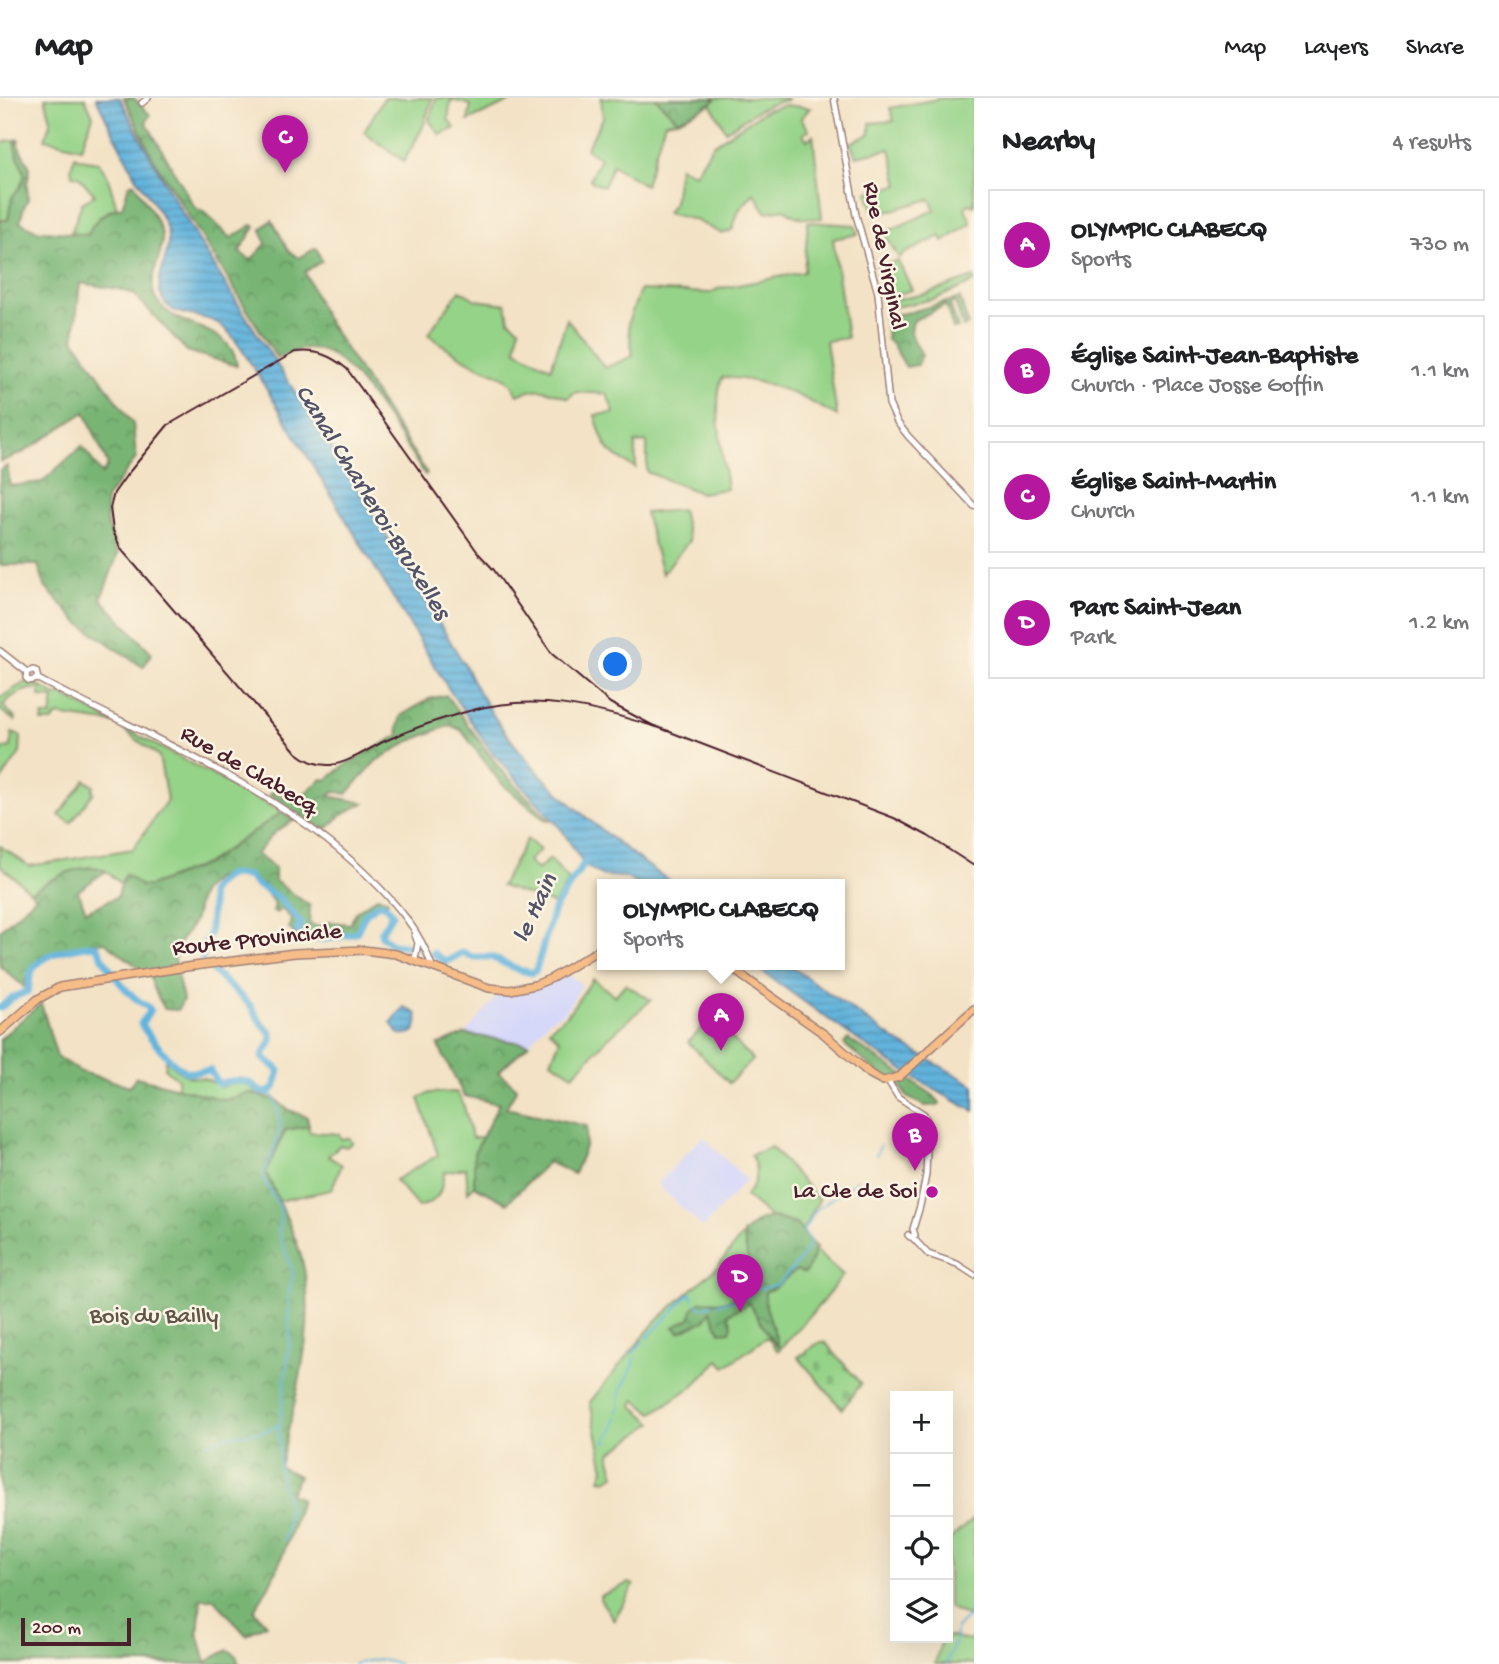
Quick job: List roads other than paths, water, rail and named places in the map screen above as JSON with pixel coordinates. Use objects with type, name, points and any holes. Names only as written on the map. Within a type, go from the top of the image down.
[{"type":"main road","name":"Route Provinciale","points":[[0,1032],[44,995],[60,988],[121,976],[295,953],[363,950],[415,959],[489,988],[510,990],[535,985],[597,951]]},
{"type":"main road","points":[[734,970],[824,1034],[874,1077],[888,1081],[899,1077],[974,1009]]},
{"type":"street","name":"Rue de Virginal","points":[[834,98],[856,215],[878,293],[887,394],[896,419],[908,436],[974,506]]},
{"type":"street","name":"Rue de Clabecq","points":[[0,652],[27,673],[36,671],[38,679],[256,790],[325,836],[382,889],[414,929],[432,966]]},
{"type":"street","points":[[414,929],[418,943],[415,959]]},
{"type":"street","points":[[888,1081],[898,1097],[925,1114],[928,1123],[923,1191],[913,1233],[928,1254],[957,1264],[974,1275]]},
{"type":"water","points":[[96,98],[120,98],[164,182],[213,264],[355,484],[505,733],[556,790],[613,839],[667,879],[603,876],[584,865],[562,830],[491,751],[448,688],[239,345],[219,324],[173,310],[162,298],[159,282],[167,249],[167,230],[132,170]]},
{"type":"water","points":[[760,970],[796,970],[898,1042],[974,1085],[974,1111],[888,1061]]},
{"type":"water","points":[[404,1007],[417,1014],[417,1024],[412,1033],[399,1034],[391,1023]]},
{"type":"waterway","name":"le Hain","points":[[433,953],[446,962],[463,952],[472,957],[491,957],[532,973],[536,970],[554,909],[587,859]]},
{"type":"waterway","name":"le Hain","points":[[203,958],[201,948],[209,936],[212,907],[210,894],[213,887],[228,875],[248,876],[255,884],[279,898],[301,923],[297,930],[309,938],[325,939],[356,933],[366,913],[378,904],[385,905],[392,914],[381,932],[382,937],[392,944],[413,946]]},
{"type":"waterway","name":"le Hain","points":[[0,1008],[12,998],[28,991],[31,972],[45,958],[92,945],[97,947],[112,973],[125,988],[148,1007],[150,1010],[141,1024],[176,1065],[188,1072],[210,1070],[218,1084],[245,1082],[267,1093],[274,1088],[279,1071],[262,1056],[271,1042],[271,1033],[263,1026],[250,1005],[213,971]]},
{"type":"waterway","points":[[270,1091],[276,1103],[280,1124],[276,1144],[263,1178],[281,1209],[279,1233],[293,1273],[288,1297],[290,1339],[279,1435],[280,1476],[289,1504],[285,1540]]},
{"type":"waterway","points":[[876,1156],[880,1146]]},
{"type":"waterway","points":[[759,1289],[776,1285],[784,1278],[811,1242],[803,1231],[816,1210],[857,1180]]},
{"type":"waterway","points":[[673,1311],[690,1293],[693,1299]]},
{"type":"waterway","points":[[718,1304],[747,1297],[752,1293]]},
{"type":"waterway","points":[[696,1303],[701,1308],[713,1305]]},
{"type":"waterway","points":[[647,1338],[670,1314]]},
{"type":"waterway","points":[[632,1354],[643,1341]]},
{"type":"waterway","points":[[618,1412],[620,1392],[634,1364],[634,1358]]},
{"type":"waterway","points":[[606,1442],[617,1416]]},
{"type":"waterway","points":[[206,1444],[279,1425]]},
{"type":"waterway","points":[[946,1664],[956,1640],[956,1628],[968,1616],[974,1602]]},
{"type":"waterway","points":[[354,1664],[378,1659],[399,1664]]},
{"type":"railway","points":[[669,731],[642,723],[615,715],[589,709],[511,703],[483,707],[428,724],[342,762],[331,765],[309,761],[297,753],[121,549],[113,531],[110,508],[114,493],[168,425],[295,352],[317,353],[329,357],[347,369],[552,654],[610,703],[652,725],[894,818],[974,866]]},
{"type":"place","name":"Église Saint-Martin","points":[[285,173]]},
{"type":"place","name":"OLYMPIC CLABECQ","points":[[721,1051]]},
{"type":"place","name":"Église Saint-Jean-Baptiste","points":[[915,1171]]},
{"type":"place","name":"La Cle de Soi","points":[[932,1192]]},
{"type":"place","name":"Parc Saint-Jean","points":[[740,1312]]},
{"type":"water label","name":"Canal Charleroi-Bruxelles","points":[[371,503]]},
{"type":"park label","name":"Bois du Bailly","points":[[154,1317]]}]
